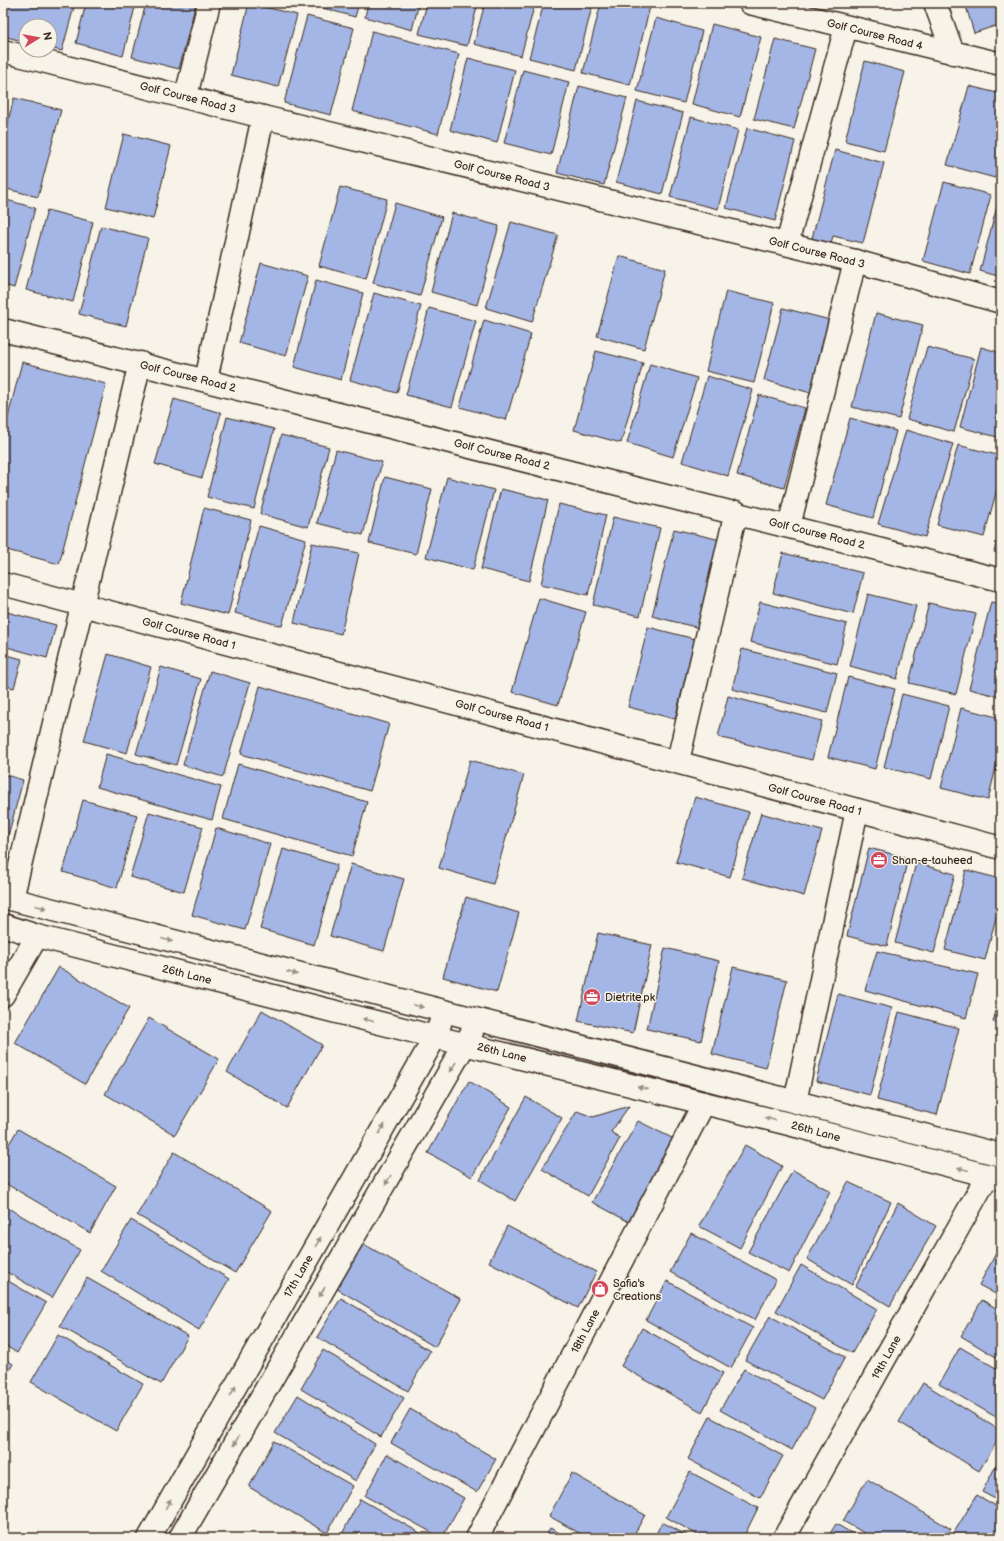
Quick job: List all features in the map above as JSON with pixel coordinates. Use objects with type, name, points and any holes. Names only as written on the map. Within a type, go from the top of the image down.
[{"type":"street","points":[[186,96],[209,3]]},
{"type":"street","name":"Golf Course Road 4","points":[[750,3],[1001,64]]},
{"type":"street","points":[[935,3],[953,53]]},
{"type":"street","points":[[787,244],[846,27]]},
{"type":"street","name":"Golf Course Road 3","points":[[3,51],[186,96],[263,117],[855,261],[1001,302]]},
{"type":"street","points":[[206,380],[263,117]]},
{"type":"street","points":[[789,526],[855,261]]},
{"type":"street","name":"Golf Course Road 2","points":[[3,330],[736,512],[1001,580]]},
{"type":"street","points":[[140,363],[82,604],[8,898],[445,1013],[1001,1155]]},
{"type":"street","points":[[678,761],[736,512]]},
{"type":"street","name":"Golf Course Road 1","points":[[3,584],[678,761],[1001,848]]},
{"type":"street","points":[[795,1102],[857,810]]},
{"type":"street","name":"26th Lane","points":[[3,925],[37,936],[995,1177]]},
{"type":"street","points":[[3,995],[37,936]]},
{"type":"street","name":"17th Lane","points":[[149,1538],[435,1037],[445,1013]]},
{"type":"street","points":[[180,1538],[479,1021]]},
{"type":"street","name":"18th Lane","points":[[478,1538],[704,1103]]},
{"type":"street","name":"19th Lane","points":[[784,1538],[995,1177]]},
{"type":"building","points":[[3,3],[75,3],[62,51],[58,50],[58,18],[18,18],[18,40],[3,36]]},
{"type":"building","points":[[86,3],[136,3],[123,56],[76,43]]},
{"type":"building","points":[[146,3],[196,3],[179,69],[132,57]]},
{"type":"building","points":[[249,3],[297,15],[278,87],[231,75]]},
{"type":"building","points":[[359,3],[355,17],[308,4]]},
{"type":"building","points":[[368,3],[419,3],[412,30],[365,17]]},
{"type":"building","points":[[427,3],[478,3],[467,46],[419,34]]},
{"type":"building","points":[[485,3],[535,3],[521,56],[474,44]]},
{"type":"building","points":[[544,3],[593,3],[576,70],[529,58]]},
{"type":"building","points":[[601,3],[651,3],[630,85],[583,73]]},
{"type":"building","points":[[965,3],[1001,3],[1001,24],[974,33]]},
{"type":"building","points":[[307,16],[354,28],[331,115],[284,103]]},
{"type":"building","points":[[656,18],[702,31],[684,103],[637,91]]},
{"type":"building","points":[[712,24],[761,37],[740,117],[692,104]]},
{"type":"building","points":[[372,31],[459,54],[438,134],[352,111]]},
{"type":"building","points":[[775,39],[815,49],[794,129],[754,119]]},
{"type":"building","points":[[468,58],[515,70],[497,143],[450,130]]},
{"type":"building","points":[[865,61],[905,72],[884,151],[845,141]]},
{"type":"building","points":[[523,70],[569,82],[551,155],[504,143]]},
{"type":"building","points":[[579,86],[627,98],[604,185],[557,173]]},
{"type":"building","points":[[969,86],[1001,94],[1001,154],[995,178],[947,165]]},
{"type":"building","points":[[14,98],[61,110],[38,197],[3,188],[3,141]]},
{"type":"building","points":[[637,101],[683,113],[662,194],[616,182]]},
{"type":"building","points":[[691,117],[738,130],[718,209],[670,197]]},
{"type":"building","points":[[747,128],[795,141],[775,221],[726,208]]},
{"type":"building","points":[[124,134],[171,146],[153,219],[106,207]]},
{"type":"building","points":[[835,150],[884,163],[863,243],[833,236],[830,247],[811,242]]},
{"type":"building","points":[[944,182],[991,195],[970,274],[923,261]]},
{"type":"building","points":[[340,187],[387,199],[366,279],[319,266]]},
{"type":"building","points":[[1001,191],[1001,277],[980,271]]},
{"type":"building","points":[[3,199],[35,208],[14,288],[3,285]]},
{"type":"building","points":[[395,203],[442,217],[420,296],[373,283]]},
{"type":"building","points":[[47,210],[93,222],[73,302],[26,290]]},
{"type":"building","points":[[452,213],[499,226],[477,305],[431,292]]},
{"type":"building","points":[[511,222],[558,235],[532,322],[486,308]]},
{"type":"building","points":[[101,226],[148,238],[126,326],[79,314]]},
{"type":"building","points":[[619,256],[665,269],[644,349],[597,336]]},
{"type":"building","points":[[261,263],[308,276],[286,356],[239,343]]},
{"type":"building","points":[[316,280],[363,293],[341,380],[294,367]]},
{"type":"building","points":[[726,291],[774,303],[754,383],[706,371]]},
{"type":"building","points":[[374,293],[421,306],[397,393],[350,380]]},
{"type":"building","points":[[429,308],[476,321],[452,407],[406,395]]},
{"type":"building","points":[[783,308],[830,320],[811,393],[764,380]]},
{"type":"building","points":[[876,313],[923,325],[899,419],[852,407]]},
{"type":"building","points":[[484,320],[531,334],[506,420],[460,407]]},
{"type":"building","points":[[927,347],[974,359],[954,432],[907,419]]},
{"type":"building","points":[[981,347],[1001,353],[1001,438],[960,427]]},
{"type":"building","points":[[596,351],[643,363],[621,443],[574,430]]},
{"type":"building","points":[[22,362],[106,384],[59,564],[3,549],[3,436]]},
{"type":"building","points":[[650,364],[697,378],[673,457],[627,443]]},
{"type":"building","points":[[707,376],[753,390],[728,476],[682,462]]},
{"type":"building","points":[[759,395],[805,408],[784,488],[737,475]]},
{"type":"building","points":[[174,399],[221,413],[202,478],[155,464]]},
{"type":"building","points":[[227,417],[274,429],[254,509],[207,497]]},
{"type":"building","points":[[850,418],[896,431],[873,518],[826,505]]},
{"type":"building","points":[[906,430],[953,444],[925,537],[878,524]]},
{"type":"building","points":[[281,435],[329,447],[308,527],[260,514]]},
{"type":"building","points":[[958,445],[1001,456],[1001,474],[984,537],[937,525]]},
{"type":"building","points":[[336,450],[382,462],[363,535],[317,523]]},
{"type":"building","points":[[385,477],[432,489],[416,554],[369,543]]},
{"type":"building","points":[[447,477],[494,490],[473,570],[426,557]]},
{"type":"building","points":[[501,489],[548,500],[529,581],[481,569]]},
{"type":"building","points":[[559,504],[606,515],[588,595],[541,584]]},
{"type":"building","points":[[204,508],[251,520],[228,615],[181,603]]},
{"type":"building","points":[[613,517],[660,528],[640,616],[593,605]]},
{"type":"building","points":[[1001,525],[1001,554],[994,552]]},
{"type":"building","points":[[259,526],[306,539],[282,626],[235,613]]},
{"type":"building","points":[[674,529],[721,540],[699,628],[652,616]]},
{"type":"building","points":[[312,543],[359,553],[341,634],[294,623]]},
{"type":"building","points":[[783,553],[863,573],[853,614],[773,593]]},
{"type":"building","points":[[868,594],[916,606],[897,679],[850,666]]},
{"type":"building","points":[[539,598],[586,612],[558,705],[512,692]]},
{"type":"building","points":[[760,602],[847,624],[837,664],[750,642]]},
{"type":"building","points":[[991,602],[1001,604],[1001,697],[969,689]]},
{"type":"building","points":[[929,603],[976,614],[956,694],[909,683]]},
{"type":"building","points":[[3,611],[56,625],[47,658],[3,646]]},
{"type":"building","points":[[648,627],[695,639],[675,719],[628,707]]},
{"type":"building","points":[[742,649],[837,673],[827,713],[732,689]]},
{"type":"building","points":[[3,654],[22,659],[14,688],[3,685]]},
{"type":"building","points":[[108,654],[151,667],[127,753],[84,741]]},
{"type":"building","points":[[161,667],[201,679],[176,765],[136,754]]},
{"type":"building","points":[[210,671],[250,683],[223,777],[183,765]]},
{"type":"building","points":[[848,677],[895,689],[875,769],[828,757]]},
{"type":"building","points":[[260,686],[389,724],[370,791],[241,754]]},
{"type":"building","points":[[902,694],[949,706],[931,779],[884,767]]},
{"type":"building","points":[[728,696],[822,721],[812,760],[718,737]]},
{"type":"building","points":[[961,708],[1001,718],[1001,747],[988,800],[941,788]]},
{"type":"building","points":[[106,754],[221,787],[212,820],[97,787]]},
{"type":"building","points":[[470,760],[524,775],[493,884],[439,868]]},
{"type":"building","points":[[238,764],[367,802],[352,856],[223,819]]},
{"type":"building","points":[[3,774],[23,780],[3,855]]},
{"type":"building","points":[[695,797],[749,812],[730,877],[676,862]]},
{"type":"building","points":[[83,800],[137,815],[117,888],[63,872]]},
{"type":"building","points":[[149,812],[203,827],[184,892],[130,877]]},
{"type":"building","points":[[761,813],[822,831],[804,896],[742,878]]},
{"type":"building","points":[[216,828],[270,844],[245,930],[192,915]]},
{"type":"building","points":[[869,848],[908,858],[887,946],[847,936]]},
{"type":"building","points":[[283,849],[337,865],[314,945],[260,929]]},
{"type":"building","points":[[916,863],[955,874],[934,953],[895,943]]},
{"type":"building","points":[[351,864],[404,879],[384,951],[330,936]]},
{"type":"building","points":[[966,870],[1001,879],[1001,898],[985,960],[945,950]]},
{"type":"building","points":[[466,897],[519,913],[497,992],[443,977]]},
{"type":"building","points":[[598,933],[652,945],[633,1033],[578,1021]]},
{"type":"building","points":[[665,948],[719,961],[701,1041],[647,1029]]},
{"type":"building","points":[[877,951],[978,974],[966,1018],[865,990]]},
{"type":"building","points":[[59,967],[129,1008],[85,1084],[15,1043]]},
{"type":"building","points":[[733,967],[787,980],[766,1068],[712,1054]]},
{"type":"building","points":[[1001,992],[1001,1024],[993,1022]]},
{"type":"building","points":[[838,994],[892,1008],[870,1095],[816,1081]]},
{"type":"building","points":[[262,1010],[322,1045],[287,1108],[227,1072]]},
{"type":"building","points":[[899,1012],[959,1028],[937,1115],[877,1100]]},
{"type":"building","points":[[149,1018],[219,1059],[175,1135],[105,1094]]},
{"type":"building","points":[[469,1081],[511,1107],[472,1177],[428,1153]]},
{"type":"building","points":[[526,1097],[562,1118],[515,1201],[480,1180]]},
{"type":"building","points":[[629,1106],[611,1132],[620,1138],[588,1196],[542,1169],[577,1111],[593,1117]]},
{"type":"building","points":[[638,1121],[674,1139],[631,1223],[592,1202]]},
{"type":"building","points":[[18,1129],[116,1186],[90,1233],[3,1182],[3,1154]]},
{"type":"building","points":[[745,1145],[782,1166],[740,1248],[699,1226]]},
{"type":"building","points":[[174,1152],[272,1211],[235,1273],[137,1215]]},
{"type":"building","points":[[793,1170],[830,1191],[789,1273],[748,1252]]},
{"type":"building","points":[[848,1182],[891,1202],[852,1285],[807,1259]]},
{"type":"building","points":[[898,1203],[936,1226],[890,1306],[856,1286]]},
{"type":"building","points":[[3,1205],[80,1250],[52,1298],[3,1270]]},
{"type":"building","points":[[131,1220],[229,1279],[199,1330],[101,1271]]},
{"type":"building","points":[[507,1226],[596,1272],[578,1308],[489,1262]]},
{"type":"building","points":[[691,1233],[776,1280],[755,1320],[670,1272]]},
{"type":"building","points":[[360,1242],[461,1299],[435,1347],[334,1287]]},
{"type":"building","points":[[1001,1244],[1001,1297],[979,1285]]},
{"type":"building","points":[[801,1265],[877,1309],[852,1353],[776,1311]]},
{"type":"building","points":[[3,1278],[46,1303],[17,1353],[3,1344]]},
{"type":"building","points":[[87,1278],[188,1336],[161,1384],[60,1326]]},
{"type":"building","points":[[667,1281],[753,1328],[731,1368],[646,1320]]},
{"type":"building","points":[[341,1298],[430,1351],[408,1391],[317,1337]]},
{"type":"building","points":[[982,1300],[1001,1311],[1001,1360],[961,1336]]},
{"type":"building","points":[[770,1316],[845,1357],[822,1400],[745,1360]]},
{"type":"building","points":[[642,1328],[723,1373],[702,1412],[621,1366]]},
{"type":"building","points":[[58,1335],[143,1384],[116,1431],[31,1382]]},
{"type":"building","points":[[960,1347],[1001,1371],[1001,1420],[939,1384]]},
{"type":"building","points":[[323,1350],[404,1398],[381,1437],[301,1389]]},
{"type":"building","points":[[3,1358],[13,1364],[3,1381]]},
{"type":"building","points":[[744,1369],[815,1408],[792,1450],[720,1410]]},
{"type":"building","points":[[923,1383],[1001,1431],[1001,1435],[979,1471],[899,1422]]},
{"type":"building","points":[[298,1395],[375,1444],[356,1481],[275,1433]]},
{"type":"building","points":[[410,1409],[496,1459],[477,1492],[391,1443]]},
{"type":"building","points":[[710,1417],[783,1456],[760,1498],[688,1459]]},
{"type":"building","points":[[274,1441],[353,1486],[327,1533],[249,1487]]},
{"type":"building","points":[[387,1454],[464,1498],[442,1538],[365,1496]]},
{"type":"building","points":[[1001,1456],[1001,1502],[982,1492]]},
{"type":"building","points":[[690,1472],[758,1508],[743,1538],[703,1538],[666,1517]]},
{"type":"building","points":[[572,1473],[645,1515],[632,1538],[588,1538],[549,1516]]},
{"type":"building","points":[[867,1479],[951,1529],[945,1538],[873,1538],[843,1521]]},
{"type":"building","points":[[977,1495],[1001,1509],[1001,1538],[960,1538],[953,1534]]},
{"type":"building","points":[[360,1499],[429,1538],[340,1538]]},
{"type":"building","points":[[662,1522],[692,1538],[654,1538]]},
{"type":"building","points":[[836,1524],[860,1538],[827,1538]]},
{"type":"building","points":[[550,1528],[569,1538],[545,1538]]},
{"type":"place","name":"Shan-e-tauheed","points":[[879,860]]},
{"type":"place","name":"Dietrite.pk","points":[[592,997]]},
{"type":"place","name":"Safia's Creations","points":[[600,1289]]}]
